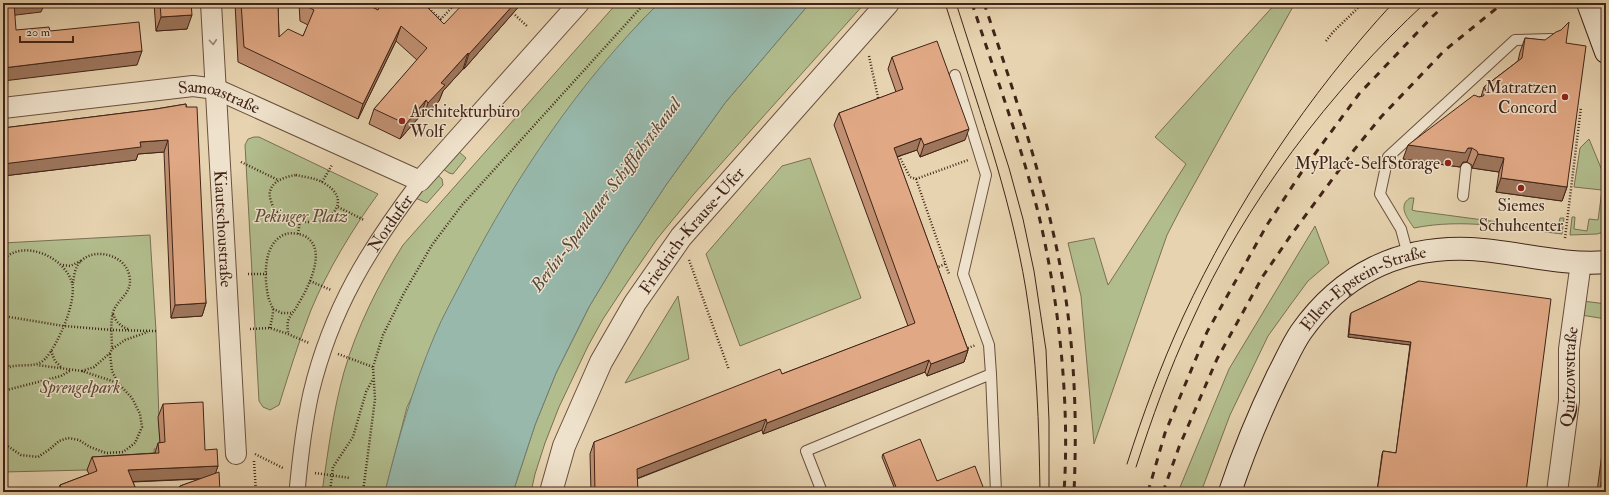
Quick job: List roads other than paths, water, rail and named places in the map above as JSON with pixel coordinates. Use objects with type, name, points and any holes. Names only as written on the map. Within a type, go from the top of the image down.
[{"type":"street","name":"Kiautschoustraße","points":[[211,3],[236,454]]},
{"type":"street","name":"Nordufer","points":[[297,492],[311,393],[324,349],[345,296],[358,272],[383,232],[420,181],[579,3]]},
{"type":"street","name":"Friedrich-Krause-Ufer","points":[[551,492],[564,446],[601,362],[635,304],[681,236],[888,3]]},
{"type":"street","points":[[1588,3],[1606,52]]},
{"type":"street","name":"Samoastraße","points":[[3,108],[193,86],[216,89],[420,181]]},
{"type":"street","name":"Ellen-Epstein-Straße","points":[[1230,492],[1268,396],[1300,333],[1315,313],[1333,295],[1354,278],[1384,263],[1408,255],[1439,250],[1471,249],[1581,262],[1606,262]]},
{"type":"street","name":"Quitzowstraße","points":[[1557,492],[1569,401],[1569,349],[1581,262]]},
{"type":"lane","points":[[1408,255],[1401,230],[1380,194],[1388,157],[1515,40],[1552,39]]},
{"type":"lane","points":[[955,75],[986,174],[963,274],[989,345],[996,492]]},
{"type":"lane","points":[[1464,87],[1471,99]]},
{"type":"lane","points":[[1463,196],[1466,168]]},
{"type":"lane","points":[[822,492],[806,451],[991,374]]},
{"type":"water","name":"Berlin-Spandauer Schifffahrtskanal","points":[[659,3],[810,3],[725,103],[666,185],[625,247],[589,307],[556,373],[535,425],[513,492],[385,492],[406,413],[426,356],[441,321],[485,238],[528,166],[576,97],[630,33]]},
{"type":"tram line","points":[[945,3],[991,145],[1011,217],[1019,253],[1033,340],[1038,416],[1040,492]]},
{"type":"tram line","points":[[956,3],[1009,168],[1023,219],[1034,271],[1046,350],[1049,421],[1049,492]]},
{"type":"tram line","points":[[1127,464],[1139,427],[1167,353],[1183,317],[1226,233],[1250,192],[1303,113],[1362,38],[1393,3]]},
{"type":"tram line","points":[[1136,467],[1161,394],[1191,323],[1212,279],[1263,193],[1292,151],[1356,73],[1425,3]]},
{"type":"railway","points":[[972,3],[1024,162],[1039,216],[1046,249],[1057,317],[1064,388],[1064,492]]},
{"type":"railway","points":[[984,3],[1008,74],[1041,183],[1065,293],[1073,368],[1075,417],[1074,492]]},
{"type":"railway","points":[[1148,492],[1165,433],[1207,332],[1267,225],[1303,170],[1359,94],[1447,3]]},
{"type":"railway","points":[[1163,492],[1179,447],[1217,359],[1263,276],[1291,235],[1354,150],[1381,117],[1444,51],[1503,3]]},
{"type":"place","name":"Matratzen Concord","points":[[1565,97]]},
{"type":"place","name":"Architekturbüro Wolf","points":[[402,121]]},
{"type":"place","name":"MyPlace-SelfStorage","points":[[1448,163]]},
{"type":"place","name":"Siemes Schuhcenter","points":[[1521,188]]},
{"type":"park label","name":"Pekinger Platz","points":[[301,216]]},
{"type":"park label","name":"Sprengelpark","points":[[80,387]]}]
